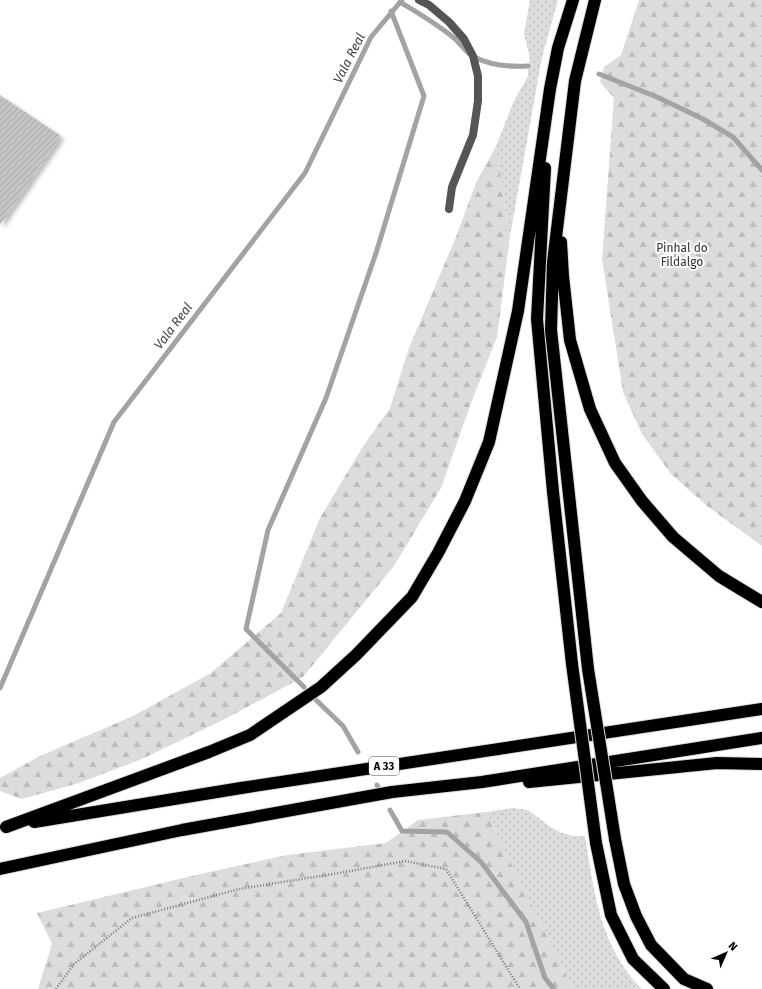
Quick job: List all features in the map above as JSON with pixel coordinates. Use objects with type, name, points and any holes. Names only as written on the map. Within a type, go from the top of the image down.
[{"type":"highway","points":[[3,827],[209,752],[250,735],[321,687],[356,655],[412,597],[438,553],[465,501],[489,442],[518,311],[550,89],[558,48],[573,0]]},
{"type":"highway","points":[[595,0],[575,80],[553,262],[551,330],[588,669],[615,839],[624,884],[636,916],[651,945],[684,979],[706,989]]},
{"type":"highway","points":[[550,89],[537,320],[553,492],[572,664],[596,843],[612,915],[633,959],[664,989]]},
{"type":"highway","points":[[560,200],[563,276],[570,340],[590,409],[615,463],[642,501],[673,537],[720,576],[762,602]]},
{"type":"highway","name":"A 33","points":[[3,827],[241,788],[762,709]]},
{"type":"highway","name":"A 33","points":[[5,868],[182,830],[392,792],[482,782],[762,738]]},
{"type":"highway","points":[[482,782],[521,783],[717,763],[762,764]]},
{"type":"lane","points":[[419,0],[429,5],[450,22],[464,39],[473,56],[478,76],[478,101],[473,135],[452,187],[449,209]]},
{"type":"path","points":[[56,989],[74,964],[132,918],[240,889],[339,874],[405,861],[446,869],[520,989]]},
{"type":"green space","points":[[530,0],[558,0],[542,57],[510,236],[496,146],[514,101],[528,76],[530,59],[524,34]]},
{"type":"green space","name":"Pinhal do Fildalgo","points":[[639,0],[762,0],[762,546],[707,506],[671,474],[642,434],[623,392],[602,259],[614,98],[600,82],[604,67],[621,55]]},
{"type":"green space","points":[[496,146],[510,236],[497,337],[471,403],[441,488],[394,566],[303,677],[225,719],[142,759],[79,783],[22,799],[0,791],[0,778],[40,756],[133,716],[211,673],[281,613],[320,518],[362,448],[390,408],[409,348],[456,237],[476,183]]},
{"type":"green space","points":[[513,808],[528,810],[549,826],[562,833],[574,836],[585,836],[596,898],[608,937],[628,973],[642,989],[573,989],[486,812]]},
{"type":"green space","points":[[486,812],[573,989],[38,989],[52,944],[37,913],[287,855],[386,843],[418,820]]},
{"type":"building","points":[[0,95],[61,136],[0,225]]},
{"type":"waterway","name":"Vala Real","points":[[0,688],[114,422],[305,173],[371,37],[402,0]]},
{"type":"waterway","points":[[400,2],[448,33],[474,57],[501,65],[528,66]]},
{"type":"waterway","points":[[304,687],[246,629],[268,530],[326,398],[376,253],[424,96],[391,11]]},
{"type":"waterway","points":[[599,74],[657,97],[703,119],[733,137],[762,170]]},
{"type":"waterway","points":[[313,697],[343,726],[358,752]]},
{"type":"waterway","points":[[377,785],[379,789]]},
{"type":"waterway","points":[[390,810],[402,831],[447,832],[481,862],[526,922],[545,978],[554,989]]}]
